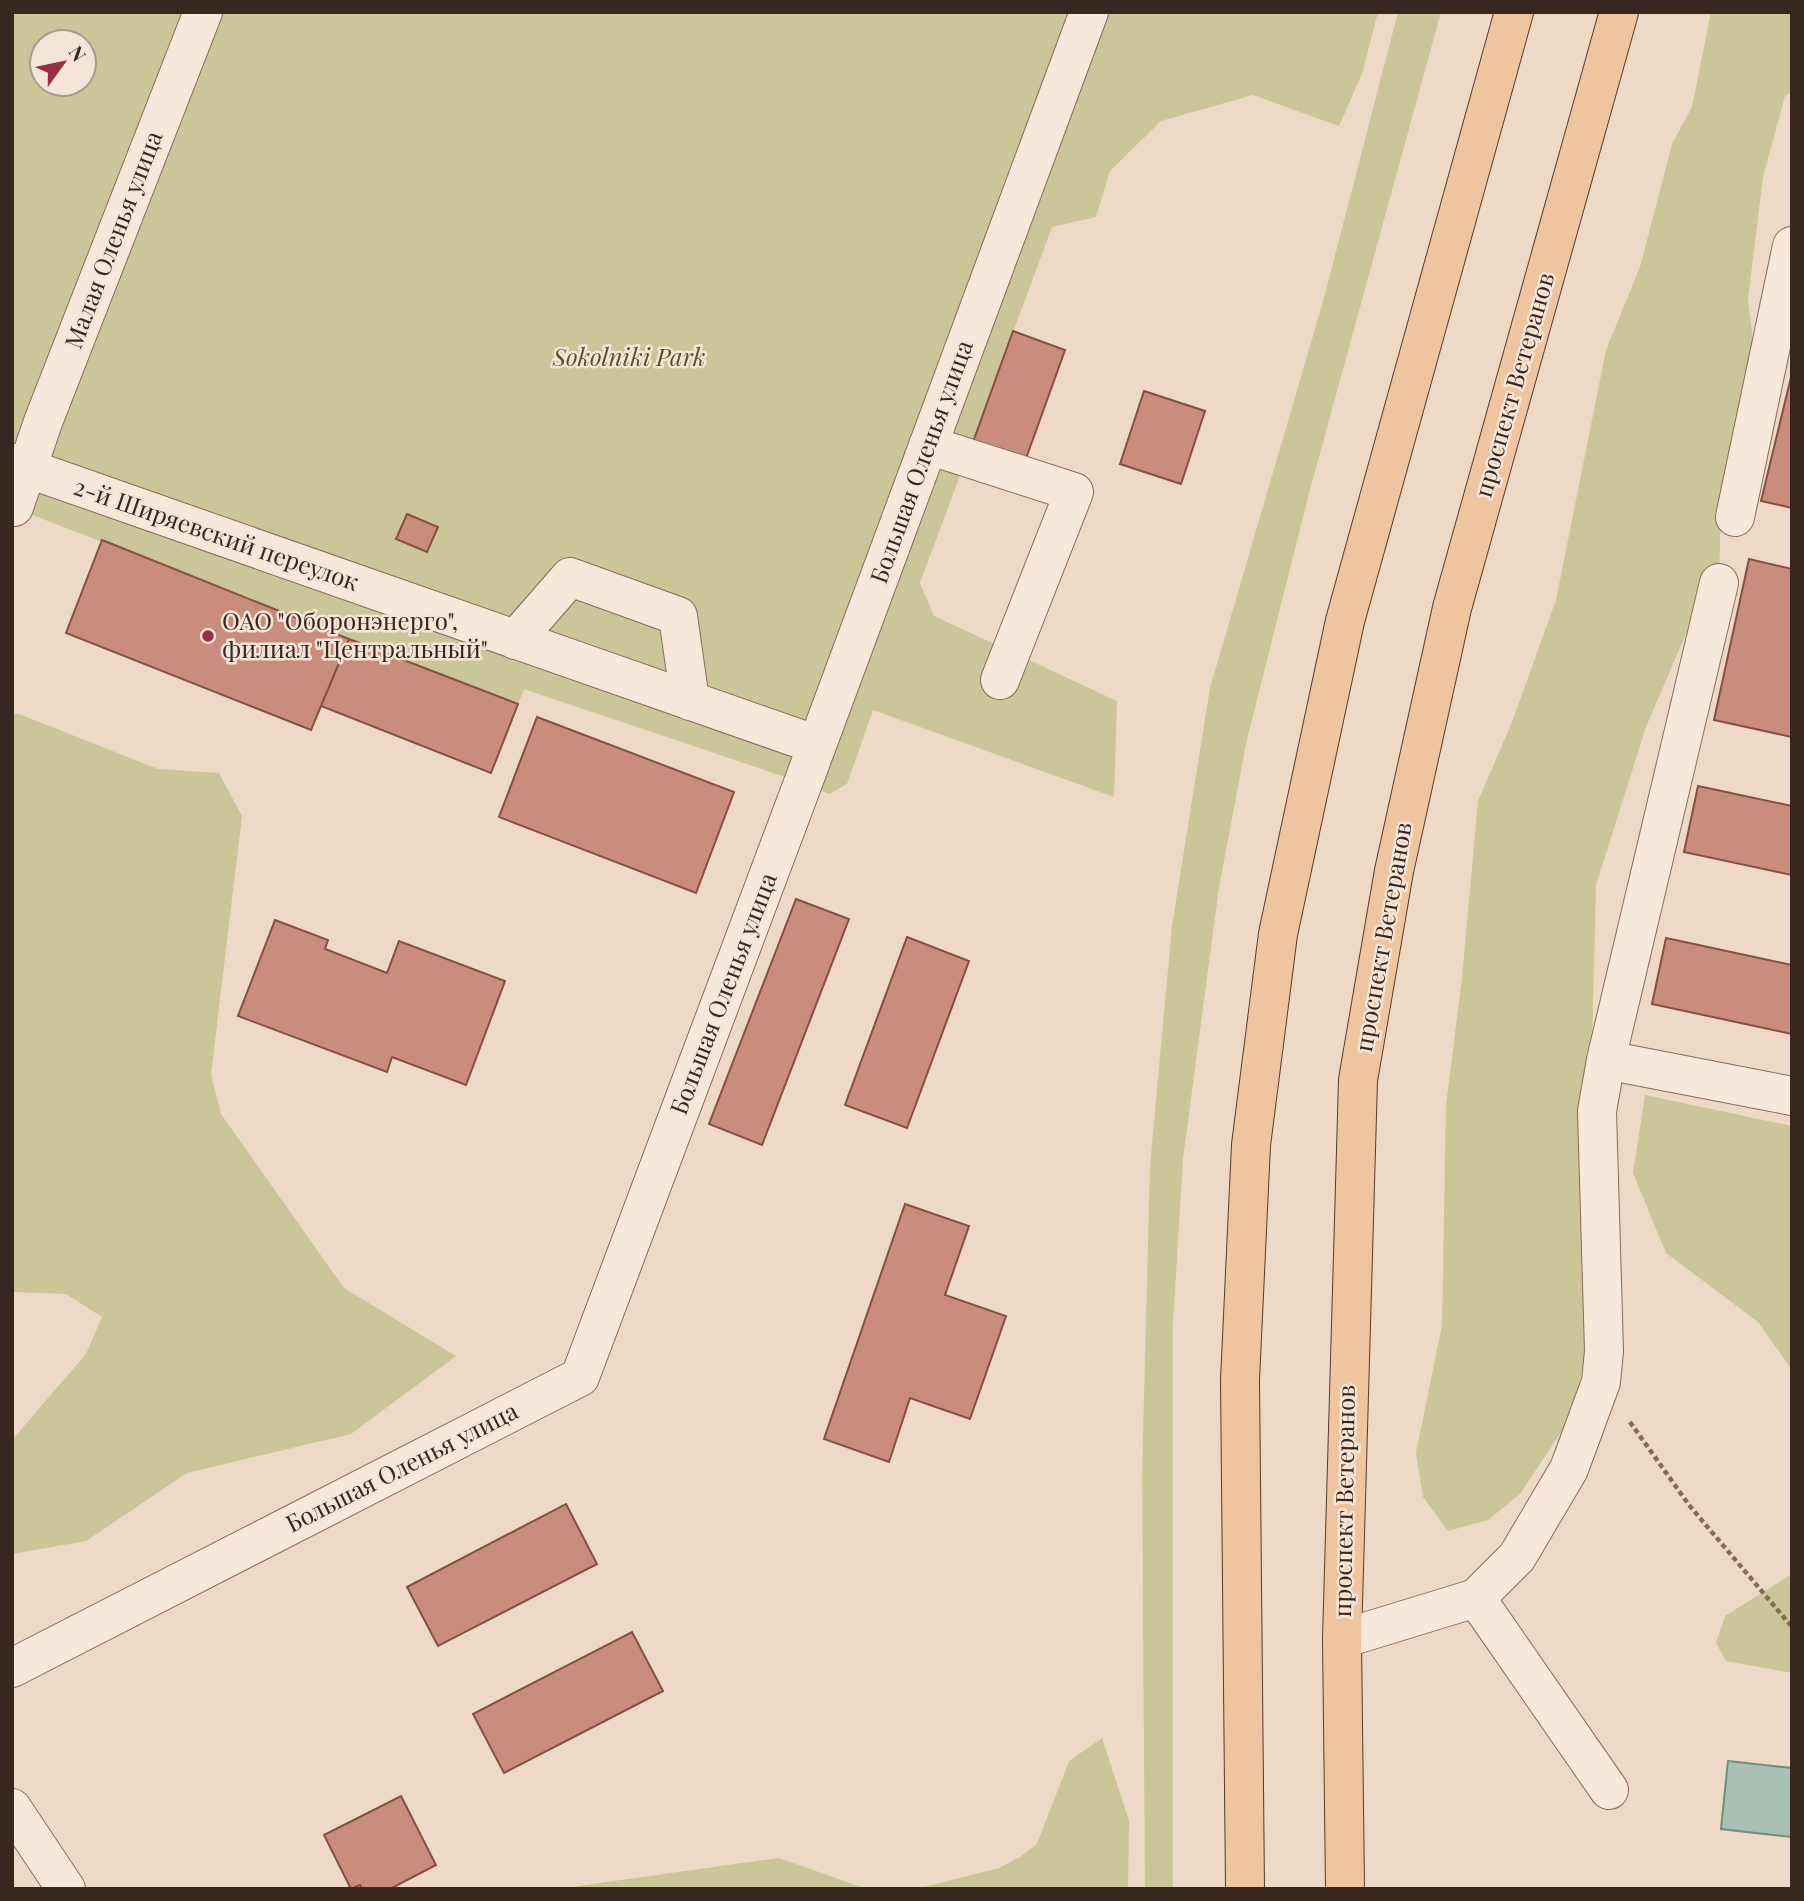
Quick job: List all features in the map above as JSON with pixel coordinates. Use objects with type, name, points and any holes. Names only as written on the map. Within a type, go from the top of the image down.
[{"type":"main road","points":[[1245,1889],[1240,1380],[1251,1145],[1278,934],[1345,621],[1514,12]]},
{"type":"main road","name":"проспект Ветеранов","points":[[1345,1889],[1342,1639],[1358,1080],[1394,871],[1452,608],[1619,12]]},
{"type":"street","name":"Малая Оленья улица","points":[[14,507],[19,465],[203,12]]},
{"type":"street","name":"Большая Оленья улица","points":[[12,1668],[580,1377],[1089,12]]},
{"type":"street","points":[[1735,517],[1792,246]]},
{"type":"street","points":[[928,445],[1074,492],[1000,680]]},
{"type":"street","name":"2-й Ширяевский переулок","points":[[19,465],[817,745]]},
{"type":"street","points":[[515,640],[570,577],[678,616],[690,701]]},
{"type":"street","points":[[1342,1639],[1476,1598],[1517,1557],[1569,1469],[1601,1382],[1604,1351],[1597,1111],[1606,1060],[1719,583]]},
{"type":"street","points":[[1606,1060],[1792,1096]]},
{"type":"street","points":[[1476,1598],[1609,1790]]},
{"type":"street","points":[[12,1808],[66,1889]]},
{"type":"path","points":[[1601,1382],[1689,1505],[1792,1627]]},
{"type":"green space","name":"Sokolniki Park","points":[[12,12],[1378,12],[1362,74],[1339,126],[1253,95],[1161,121],[1110,171],[1096,217],[1052,227],[920,583],[934,616],[1117,701],[1114,797],[873,710],[847,784],[829,794],[524,689],[518,704],[12,507]]},
{"type":"green space","points":[[1398,12],[1441,12],[1311,486],[1247,739],[1219,887],[1183,1159],[1173,1324],[1173,1889],[1145,1889],[1142,1476],[1150,1166],[1172,926],[1210,688],[1324,298]]},
{"type":"green space","points":[[1711,12],[1792,12],[1792,92],[1785,96],[1763,177],[1748,299],[1753,341],[1721,503],[1719,583],[1694,615],[1646,727],[1596,885],[1591,1089],[1590,1349],[1565,1426],[1520,1494],[1488,1520],[1448,1531],[1423,1497],[1416,1453],[1442,1325],[1446,1106],[1462,977],[1478,801],[1512,722],[1556,600],[1606,350],[1640,267],[1672,144],[1692,107]]},
{"type":"green space","points":[[12,714],[19,714],[158,769],[219,773],[242,816],[211,1074],[221,1114],[344,1288],[456,1356],[351,1434],[187,1473],[86,1541],[12,1554],[12,1440],[86,1354],[102,1317],[66,1294],[12,1292]]},
{"type":"green space","points":[[1645,1095],[1792,1126],[1792,1370],[1758,1322],[1666,1253],[1633,1173]]},
{"type":"green space","points":[[1792,1574],[1792,1673],[1726,1661],[1716,1643],[1725,1616]]},
{"type":"green space","points":[[1102,1738],[1129,1821],[1128,1889],[916,1889],[999,1868],[1037,1844],[1069,1761]]},
{"type":"green space","points":[[779,1858],[867,1889],[569,1889],[578,1886]]},
{"type":"shaded area","points":[[1728,1761],[1792,1768],[1792,1837],[1721,1829]]},
{"type":"building","points":[[1013,331],[1065,350],[1024,464],[972,445]]},
{"type":"building","points":[[1792,373],[1792,508],[1761,501]]},
{"type":"building","points":[[1144,391],[1205,411],[1181,484],[1120,464]]},
{"type":"building","points":[[407,514],[438,527],[427,552],[396,539]]},
{"type":"building","name":"ОАО \"Оборонэнерго\", филиал \"Центральный\"","points":[[102,540],[349,639],[311,730],[66,633]]},
{"type":"building","points":[[1749,559],[1792,569],[1792,737],[1714,720]]},
{"type":"building","points":[[349,639],[518,704],[491,773],[321,706]]},
{"type":"building","points":[[537,717],[734,792],[696,893],[499,817]]},
{"type":"building","points":[[1698,786],[1792,806],[1792,875],[1684,852]]},
{"type":"building","points":[[796,899],[849,919],[762,1145],[709,1124]]},
{"type":"building","points":[[275,920],[328,940],[325,949],[387,973],[399,941],[505,981],[466,1085],[392,1057],[387,1072],[238,1016]]},
{"type":"building","points":[[907,937],[969,961],[907,1128],[845,1105]]},
{"type":"building","points":[[1666,938],[1792,965],[1792,1034],[1652,1004]]},
{"type":"building","points":[[905,1204],[969,1226],[945,1295],[1006,1316],[970,1419],[910,1398],[889,1462],[824,1439]]},
{"type":"building","points":[[566,1504],[597,1564],[438,1646],[407,1587]]},
{"type":"building","points":[[632,1632],[663,1691],[504,1773],[473,1714]]},
{"type":"building","points":[[401,1796],[436,1865],[390,1889],[362,1889],[360,1885],[351,1889],[324,1835]]},
{"type":"place","name":"ОАО \"Оборонэнерго\", филиал \"Центральный\"","points":[[208,636]]}]
